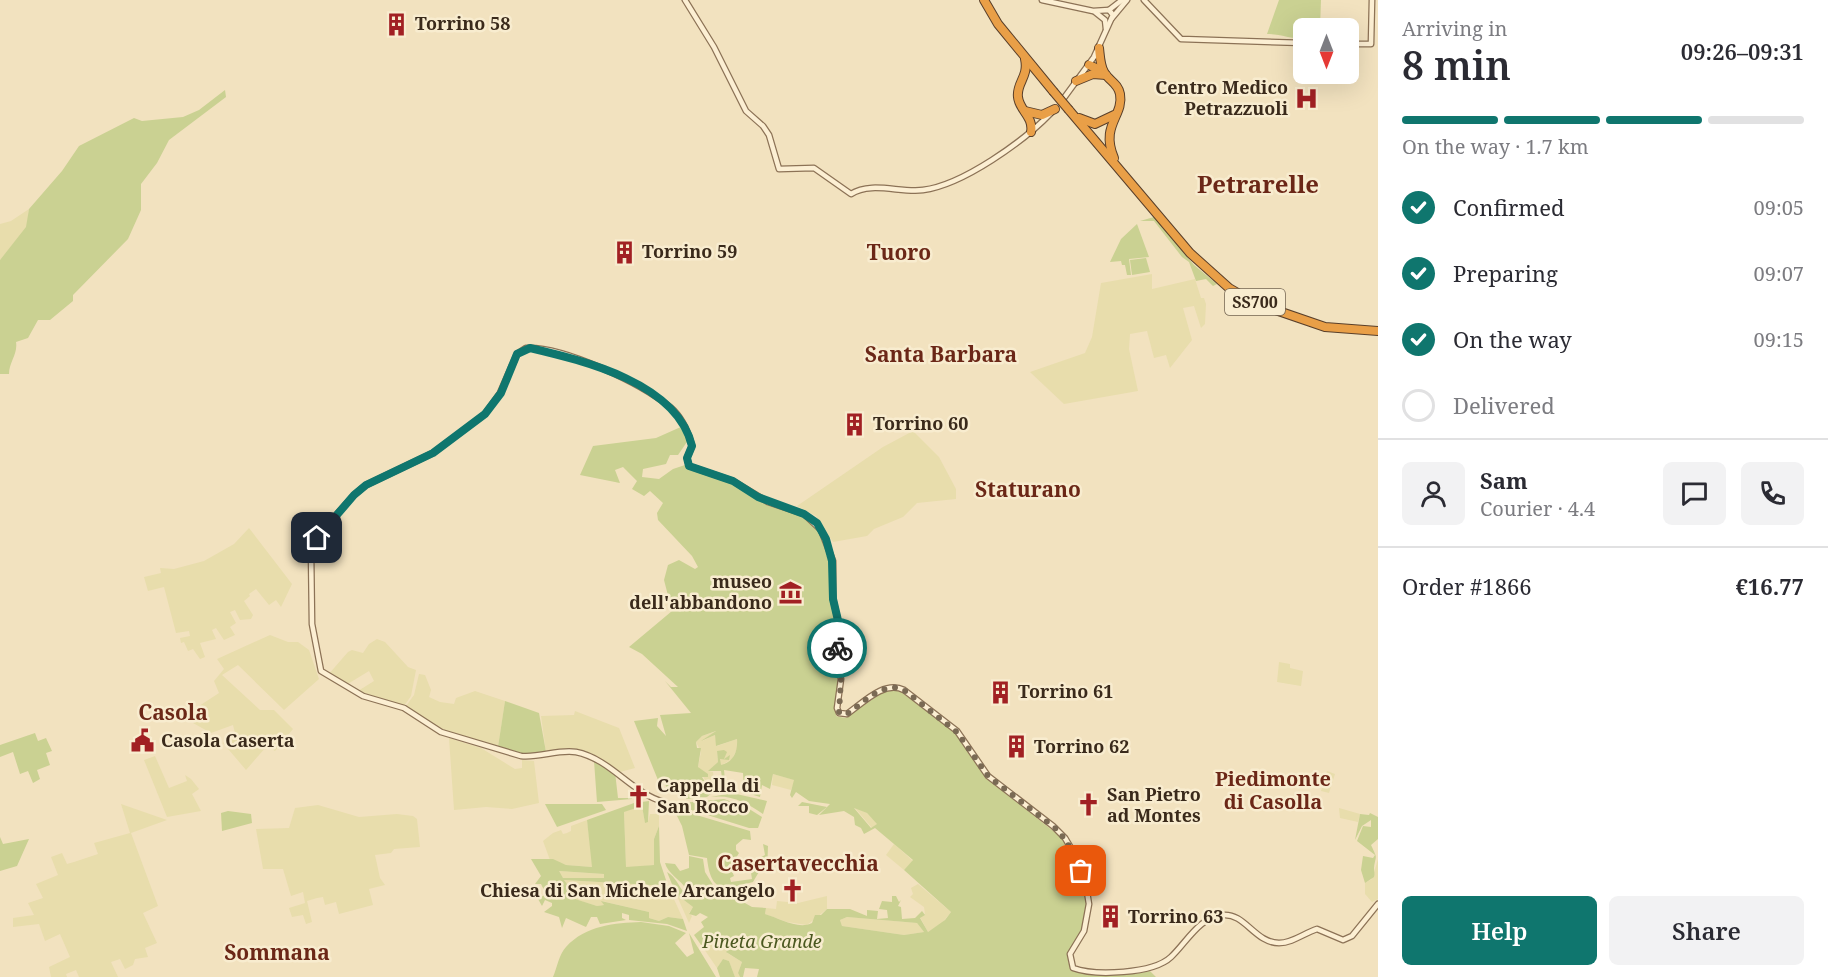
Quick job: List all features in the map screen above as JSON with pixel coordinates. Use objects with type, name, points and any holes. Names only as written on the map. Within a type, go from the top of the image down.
[{"type":"highway","name":"SS700","points":[[984,0],[998,24],[1043,80],[1205,269],[1239,295],[1325,327],[1378,331]]},
{"type":"highway","name":"SS700","points":[[1099,48],[1103,73],[1117,86],[1120,93],[1119,107],[1109,137],[1110,149],[1119,168]]},
{"type":"highway","points":[[1025,57],[1025,79],[1018,92],[1019,102],[1040,124]]},
{"type":"highway","points":[[1089,65],[1103,73]]},
{"type":"highway","points":[[1077,81],[1087,75],[1103,73]]},
{"type":"highway","points":[[1025,79],[1032,77],[1043,80]]},
{"type":"highway","points":[[1032,117],[1055,109]]},
{"type":"highway","points":[[1071,112],[1085,122],[1095,124],[1115,115]]},
{"type":"highway","points":[[1031,132],[1032,117]]},
{"type":"street","points":[[685,0],[714,47],[746,111],[763,126],[774,146],[779,169],[814,168],[851,194],[867,188],[924,190],[950,182],[986,162],[1031,132],[1055,109],[1089,65],[1107,30],[1107,16],[1122,0]]},
{"type":"street","points":[[1042,0],[1107,16]]},
{"type":"street","points":[[1107,16],[1127,0]]},
{"type":"street","points":[[1359,44],[1369,44],[1371,0]]},
{"type":"street","points":[[1143,1],[1181,39],[1293,44]]},
{"type":"street","points":[[664,802],[652,799],[606,765],[584,754],[566,751],[534,757],[521,756],[441,732],[404,708],[363,696],[347,688],[326,675],[318,665],[311,612],[311,550],[317,538],[354,495],[366,485],[433,453],[485,414],[501,393],[517,354],[526,348],[556,353],[597,366],[644,390],[670,407],[684,422],[692,446],[687,458],[689,466],[733,481],[758,497],[804,514],[817,523],[826,539],[832,561],[833,599],[840,629],[836,659],[841,679],[839,713],[847,714],[886,687],[897,686],[957,732],[988,776],[1059,831],[1075,855],[1086,886],[1089,904],[1084,931],[1070,954],[1075,969],[1132,971],[1151,968],[1170,958],[1199,926],[1224,915],[1236,917],[1260,938],[1274,943],[1286,943],[1317,929],[1335,939],[1347,939],[1357,931],[1378,904]]},
{"type":"shaded area","points":[[29,209],[27,227],[0,260],[0,224],[11,221]]},
{"type":"shaded area","points":[[1152,274],[1152,289],[1195,279],[1201,298],[1204,298],[1206,304],[1205,324],[1201,328],[1194,306],[1183,308],[1192,340],[1170,368],[1166,355],[1154,358],[1147,331],[1130,334],[1129,349],[1138,391],[1064,404],[1030,372],[1085,353],[1092,337],[1101,283]]},
{"type":"shaded area","points":[[913,431],[939,457],[956,489],[956,499],[917,503],[903,517],[874,529],[867,536],[833,542],[816,516],[797,506],[883,447]]},
{"type":"shaded area","points":[[249,528],[292,584],[281,607],[276,600],[269,605],[256,589],[249,594],[250,596],[244,601],[253,615],[251,619],[240,620],[235,610],[230,612],[236,623],[230,627],[235,635],[224,640],[216,628],[212,630],[216,639],[200,643],[205,657],[200,659],[193,649],[188,651],[184,642],[181,643],[180,638],[190,636],[189,631],[176,633],[164,587],[148,591],[144,577],[161,573],[160,568],[174,569],[204,561],[234,544]]},
{"type":"shaded area","points":[[270,635],[288,642],[298,642],[309,650],[319,679],[284,710],[238,665],[222,675],[260,710],[274,710],[293,729],[275,751],[267,746],[246,770],[223,743],[235,733],[233,725],[211,733],[193,723],[202,715],[196,708],[219,693],[214,681],[224,669],[217,659]]},
{"type":"shaded area","points":[[377,639],[385,642],[408,667],[416,670],[411,696],[404,706],[358,691],[374,681],[369,671],[346,685],[328,675],[348,652],[352,650],[363,653],[369,644]]},
{"type":"shaded area","points":[[1279,662],[1290,664],[1290,668],[1303,671],[1301,686],[1277,682]]},
{"type":"shaded area","points":[[419,674],[425,675],[431,690],[429,697],[440,702],[454,704],[456,698],[475,691],[505,701],[498,747],[442,731],[406,706],[414,695]]},
{"type":"shaded area","points":[[575,711],[619,728],[635,768],[620,772],[594,756],[575,749],[546,752],[541,716],[574,715]]},
{"type":"shaded area","points":[[717,731],[702,741],[715,735],[717,746],[737,739],[738,747],[732,759],[720,766],[720,759],[726,759],[723,758],[726,754],[717,752],[718,762],[709,771],[713,772],[715,793],[712,793],[698,767],[701,752],[696,742],[702,736]]},
{"type":"shaded area","points":[[449,738],[481,748],[515,769],[522,768],[522,760],[534,761],[539,803],[512,809],[486,807],[454,810]]},
{"type":"shaded area","points":[[155,756],[169,788],[187,781],[185,775],[191,779],[199,789],[192,794],[201,811],[167,817],[144,760]]},
{"type":"shaded area","points":[[1327,771],[1335,774],[1329,793],[1321,791]]},
{"type":"shaded area","points":[[773,774],[795,780],[791,790],[772,785]]},
{"type":"shaded area","points":[[121,804],[167,820],[131,833],[158,906],[143,913],[157,943],[145,948],[148,957],[135,959],[133,965],[125,969],[120,959],[111,962],[118,977],[79,977],[76,970],[66,974],[67,977],[51,977],[49,967],[70,957],[60,934],[45,941],[39,924],[13,927],[13,918],[34,915],[28,903],[43,898],[36,884],[58,875],[51,857],[62,853],[67,864],[74,862],[98,854],[94,843],[130,833]]},
{"type":"shaded area","points":[[318,805],[359,817],[397,814],[413,816],[417,819],[420,847],[394,849],[391,853],[375,855],[380,878],[385,885],[369,889],[373,905],[339,914],[336,902],[325,905],[323,897],[317,898],[307,901],[312,922],[306,924],[303,915],[292,917],[289,908],[305,903],[303,892],[291,896],[283,869],[263,869],[256,829],[289,828],[295,808]]},
{"type":"shaded area","points":[[642,806],[645,822],[648,822],[650,814],[659,814],[659,826],[654,839],[654,865],[626,868],[624,811]]},
{"type":"shaded area","points":[[854,807],[867,813],[878,824],[872,828]]},
{"type":"shaded area","points":[[1339,808],[1360,814],[1358,822],[1340,818]]},
{"type":"shaded area","points":[[587,820],[593,867],[566,865],[550,860],[543,841],[561,830],[563,834],[567,833],[571,831],[571,826]]},
{"type":"shaded area","points":[[894,844],[913,861],[904,870],[886,855]]},
{"type":"shaded area","points":[[1378,859],[1378,899],[1372,902],[1365,894],[1365,883],[1372,879]]},
{"type":"shaded area","points":[[558,871],[604,874],[604,879],[563,878]]},
{"type":"shaded area","points":[[564,880],[668,886],[683,919],[668,917],[659,921],[649,918],[649,912],[602,901],[604,905],[597,906],[571,898],[584,894],[595,895],[583,892],[572,894],[568,888],[580,888],[579,885],[567,884]]},
{"type":"shaded area","points":[[918,884],[951,912],[942,923],[928,932],[920,917],[925,914],[924,907],[910,897],[913,894],[911,888]]},
{"type":"shaded area","points":[[676,894],[693,907],[689,913],[692,916],[689,923]]},
{"type":"shaded area","points":[[827,896],[827,909],[807,925],[787,922],[765,914],[766,908],[776,909],[777,901],[798,903]]},
{"type":"shaded area","points":[[847,917],[917,923],[924,932],[904,935],[842,926],[840,920]]},
{"type":"shaded area","points":[[715,939],[728,950],[727,953],[742,962],[738,973],[740,977],[735,977],[729,961],[723,959],[717,968],[704,949]]},
{"type":"green space","points":[[1279,0],[1321,0],[1320,18],[1293,18],[1293,38],[1267,34]]},
{"type":"green space","points":[[225,90],[226,97],[169,140],[157,163],[141,184],[141,210],[128,239],[73,295],[73,301],[50,320],[38,320],[28,338],[16,342],[9,374],[0,374],[0,260],[26,227],[29,209],[62,171],[79,146],[134,118],[142,121],[183,117],[199,110]]},
{"type":"green space","points":[[1154,217],[1194,265],[1217,284],[1213,286],[1206,279],[1196,281],[1189,262],[1182,257],[1154,221],[1140,221]]},
{"type":"green space","points":[[1137,224],[1149,257],[1129,259],[1131,275],[1127,275],[1125,265],[1122,265],[1121,261],[1110,262],[1121,239]]},
{"type":"green space","points":[[1146,258],[1150,272],[1132,275],[1130,260]]},
{"type":"green space","points":[[683,426],[689,439],[678,455],[670,455],[666,464],[643,469],[642,477],[659,479],[673,469],[685,465],[689,470],[723,479],[763,503],[807,518],[819,531],[831,569],[831,604],[837,631],[834,652],[824,660],[823,668],[838,673],[836,716],[845,718],[886,690],[897,689],[952,730],[974,756],[985,777],[1062,838],[1072,854],[1085,887],[1087,903],[1084,928],[1067,954],[1070,969],[1134,974],[1150,971],[1156,977],[757,977],[759,969],[745,968],[743,977],[740,977],[738,973],[742,962],[726,952],[728,950],[715,939],[704,949],[694,935],[704,927],[701,922],[708,917],[700,913],[696,916],[689,914],[693,907],[676,894],[667,872],[684,892],[687,890],[665,863],[675,864],[680,871],[689,868],[689,856],[703,859],[705,872],[713,885],[752,907],[766,908],[765,914],[788,923],[807,925],[812,923],[815,915],[821,915],[827,909],[850,909],[867,916],[867,910],[878,911],[877,919],[888,918],[887,910],[879,909],[882,901],[892,902],[892,896],[896,896],[899,902],[901,900],[898,906],[901,907],[902,919],[915,918],[922,911],[925,915],[920,918],[928,932],[945,920],[951,912],[904,870],[913,860],[875,828],[864,834],[861,828],[855,825],[854,817],[844,811],[819,815],[830,804],[809,801],[796,792],[792,798],[790,795],[794,780],[773,774],[770,789],[762,785],[760,797],[744,792],[743,773],[724,770],[726,790],[724,791],[721,771],[708,771],[718,762],[717,751],[727,752],[724,759],[730,755],[729,760],[720,759],[721,765],[732,759],[737,748],[737,739],[716,746],[715,735],[701,741],[716,731],[702,736],[696,742],[697,748],[701,748],[698,767],[708,774],[708,777],[702,777],[712,793],[707,797],[686,799],[685,789],[668,790],[665,784],[660,785],[634,721],[658,718],[657,726],[666,736],[660,715],[691,713],[665,681],[671,687],[678,687],[642,654],[629,647],[672,611],[664,580],[668,565],[679,560],[695,569],[698,567],[692,556],[658,520],[657,513],[663,503],[650,491],[644,496],[632,489],[637,481],[623,467],[615,470],[620,483],[580,475],[593,446],[656,438]],"holes":[[[854,808],[867,813],[877,824],[871,828]],[[847,917],[917,923],[924,932],[904,935],[842,926],[840,920]]]},
{"type":"green space","points":[[505,701],[539,713],[546,752],[521,754],[498,747]]},
{"type":"green space","points":[[35,733],[38,741],[46,738],[52,751],[46,753],[50,765],[37,770],[40,779],[33,783],[28,771],[20,774],[13,752],[0,757],[0,745]]},
{"type":"green space","points":[[594,761],[615,772],[618,798],[629,798],[630,792],[634,792],[632,799],[597,802]]},
{"type":"green space","points":[[732,793],[767,801],[763,814],[738,800],[711,797]]},
{"type":"green space","points":[[724,799],[746,807],[762,817],[758,828],[749,828],[672,804]]},
{"type":"green space","points":[[649,801],[648,822],[645,823],[642,806],[624,812],[626,867],[654,865],[654,839],[659,826],[660,862],[668,886],[564,880],[567,884],[581,888],[568,888],[572,894],[595,893],[596,895],[584,894],[572,898],[597,906],[604,905],[601,901],[649,912],[649,918],[659,921],[668,917],[683,919],[687,931],[667,924],[629,920],[629,915],[622,913],[622,918],[626,920],[600,924],[597,917],[591,917],[586,927],[566,918],[562,928],[559,917],[544,912],[552,906],[552,903],[545,900],[542,906],[538,899],[546,894],[541,884],[535,884],[541,876],[531,859],[553,859],[566,865],[592,867],[587,820],[634,803]],"holes":[[[559,871],[604,874],[604,878],[563,878]]]},
{"type":"green space","points":[[802,802],[827,807],[817,815],[809,813],[809,806],[798,806]]},
{"type":"green space","points":[[545,804],[602,804],[606,810],[557,827]]},
{"type":"green space","points":[[673,808],[750,831],[751,840],[743,839],[736,845],[739,853],[733,863],[729,864],[734,876],[730,878],[731,882],[752,879],[751,873],[756,870],[753,868],[756,860],[765,855],[763,844],[768,846],[767,872],[760,870],[753,882],[727,887],[716,884],[709,870],[707,858],[689,855],[682,826]]},
{"type":"green space","points":[[228,811],[251,814],[252,823],[222,831],[221,813]]},
{"type":"green space","points":[[1370,813],[1378,817],[1378,839],[1371,845],[1376,857],[1374,877],[1365,883],[1361,870],[1363,856],[1373,858],[1375,855],[1357,841],[1363,826],[1371,827],[1371,820],[1362,826],[1355,840],[1360,814],[1369,815]]},
{"type":"green space","points":[[0,837],[3,844],[29,839],[17,866],[0,871]]},
{"type":"green space","points":[[641,922],[669,926],[686,933],[675,943],[687,957],[694,953],[689,933],[716,977],[553,977],[564,950],[582,934],[601,927]]},
{"type":"green space","name":"Pineta Grande","points":[[723,959],[729,961],[735,977],[720,977],[717,968]]},
{"type":"way so far","points":[[837,648],[836,659],[841,679],[837,708],[839,713],[847,714],[891,685],[904,690],[925,704],[957,732],[968,744],[988,776],[1059,831],[1075,855],[1081,871]]},
{"type":"place","name":"Torrino 58","points":[[397,24]]},
{"type":"place","name":"Centro Medico Petrazzuoli","points":[[1306,98]]},
{"type":"place","name":"Torrino 59","points":[[624,252]]},
{"type":"place","name":"Torrino 60","points":[[855,424]]},
{"type":"place","name":"museo dell'abbandono","points":[[790,592]]},
{"type":"place","name":"Torrino 61","points":[[1000,692]]},
{"type":"place","name":"Casola Caserta","points":[[143,741]]},
{"type":"place","name":"Torrino 62","points":[[1016,747]]},
{"type":"place","name":"Cappella di San Rocco","points":[[639,796]]},
{"type":"place","name":"San Pietro ad Montes","points":[[1089,805]]},
{"type":"place","name":"Chiesa di San Michele Arcangelo","points":[[793,891]]},
{"type":"place","name":"Torrino 63","points":[[1110,917]]},
{"type":"district","name":"Petrarelle","points":[[1258,185]]},
{"type":"district","name":"Tuoro","points":[[899,253]]},
{"type":"district","name":"Santa Barbara","points":[[941,355]]},
{"type":"district","name":"Staturano","points":[[1028,490]]},
{"type":"district","name":"Casola","points":[[173,713]]},
{"type":"district","name":"Piedimonte di Casolla","points":[[1273,790]]},
{"type":"district","name":"Casertavecchia","points":[[798,864]]},
{"type":"district","name":"Sommana","points":[[277,953]]},
{"type":"route","points":[[317,538],[354,495],[366,485],[433,453],[485,414],[501,393],[517,354],[522,350],[530,348],[556,353],[597,366],[624,378],[670,407],[684,422],[689,436],[692,446],[687,458],[689,466],[738,483],[758,497],[804,514],[817,523],[826,539],[832,561],[833,599],[840,629],[837,648]]}]
